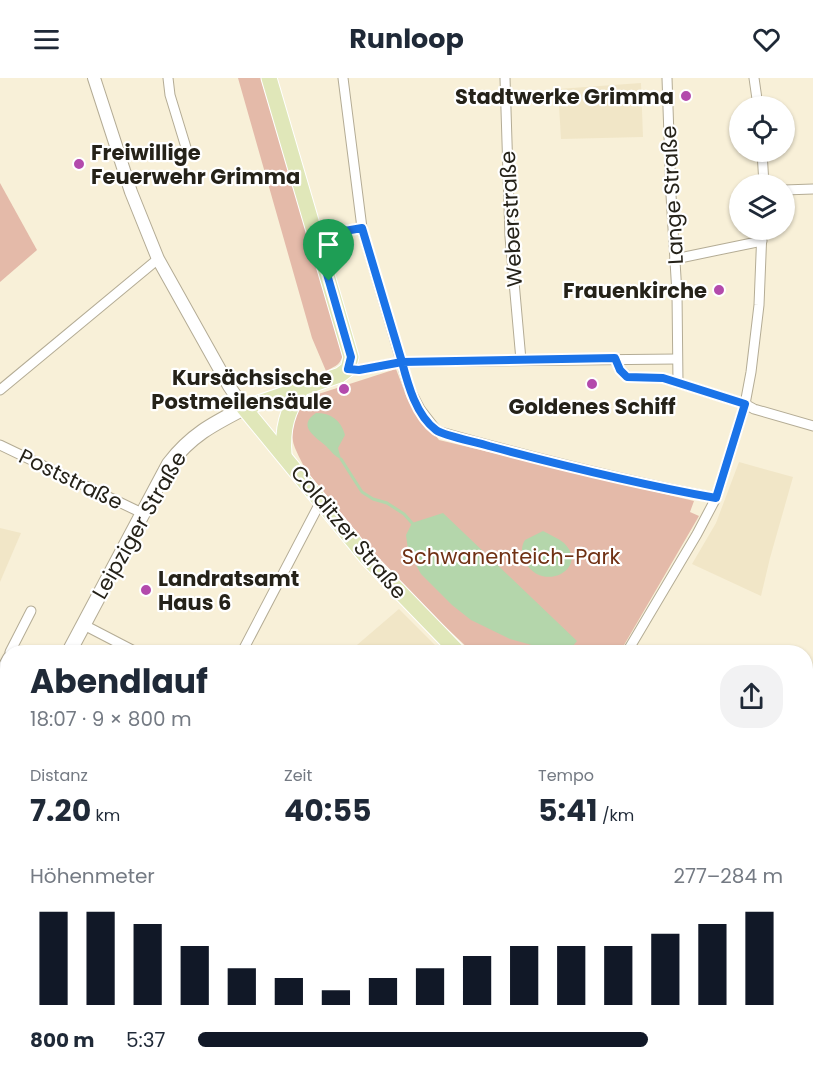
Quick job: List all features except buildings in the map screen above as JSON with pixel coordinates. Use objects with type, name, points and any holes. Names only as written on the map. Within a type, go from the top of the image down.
[{"type":"main road","points":[[269,78],[351,357],[348,369]]},
{"type":"main road","name":"Leipziger Straße","points":[[73,645],[142,513],[181,448],[198,433],[244,408],[340,375],[348,369]]},
{"type":"main road","points":[[284,455],[283,437],[287,417],[290,406],[301,389]]},
{"type":"main road","name":"Colditzer Straße","points":[[244,408],[394,587],[451,645]]},
{"type":"street","points":[[94,78],[131,192],[158,259],[229,386],[244,408]]},
{"type":"street","points":[[168,78],[170,95],[188,154]]},
{"type":"street","points":[[343,78],[362,228],[409,388],[420,409],[437,431],[577,470],[716,498]]},
{"type":"street","name":"Weberstraße","points":[[505,78],[510,237],[521,360]]},
{"type":"street","name":"Lange Straße","points":[[667,78],[678,326],[678,383]]},
{"type":"street","points":[[754,78],[757,96]]},
{"type":"street","points":[[795,190],[813,189]]},
{"type":"street","points":[[316,236],[362,228]]},
{"type":"street","points":[[631,645],[716,498],[745,404],[759,305],[762,241],[675,259]]},
{"type":"street","points":[[0,390],[158,259]]},
{"type":"street","points":[[615,358],[620,370],[627,377],[663,378],[813,426]]},
{"type":"street","name":"Leipziger Straße","points":[[348,369],[359,370],[402,362],[677,359]]},
{"type":"street","name":"Poststraße","points":[[0,445],[142,513]]},
{"type":"street","points":[[246,645],[321,501]]},
{"type":"street","points":[[13,645],[30,611]]},
{"type":"street","points":[[84,625],[123,645]]},
{"type":"shaded area","points":[[641,83],[643,137],[561,139],[558,89]]},
{"type":"shaded area","points":[[316,413],[331,416],[341,425],[345,435],[338,448],[341,459],[310,431],[308,422]]},
{"type":"shaded area","points":[[739,462],[793,477],[761,596],[692,564],[716,523]]},
{"type":"shaded area","points":[[443,513],[577,641],[574,645],[532,645],[510,639],[471,620],[452,605],[421,574],[408,550],[406,535],[412,523]]},
{"type":"shaded area","points":[[0,528],[21,533],[0,582]]},
{"type":"shaded area","points":[[543,531],[564,543],[571,552],[568,568],[552,577],[542,576],[533,571],[523,556],[522,547],[525,540]]},
{"type":"shaded area","points":[[399,609],[435,645],[357,645]]},
{"type":"green space","points":[[238,78],[261,78],[343,352],[340,362],[326,371],[312,338]]},
{"type":"green space","points":[[0,183],[37,250],[0,282]]},
{"type":"green space","name":"Schwanenteich-Park","points":[[396,369],[407,398],[439,440],[694,501],[690,512],[699,516],[624,645],[465,645],[350,531],[328,504],[310,476],[295,448],[292,437],[292,416],[306,398]]},
{"type":"waterway","points":[[341,459],[362,492],[373,499],[387,503],[404,514],[412,523]]},
{"type":"place","name":"Stadtwerke Grimma","points":[[686,96]]},
{"type":"place","name":"Freiwillige Feuerwehr Grimma","points":[[79,164]]},
{"type":"place","name":"Frauenkirche","points":[[719,290]]},
{"type":"place","name":"Goldenes Schiff","points":[[592,384]]},
{"type":"place","name":"Kursächsische Postmeilensäule","points":[[344,389]]},
{"type":"place","name":"Landratsamt Haus 6","points":[[146,590]]},
{"type":"route","points":[[329,281],[316,236],[362,228],[402,362],[615,358],[620,370],[627,377],[663,378],[745,404],[716,498],[577,470],[437,431],[427,420],[409,388],[402,362],[359,370],[348,369],[351,357],[329,281]]}]
